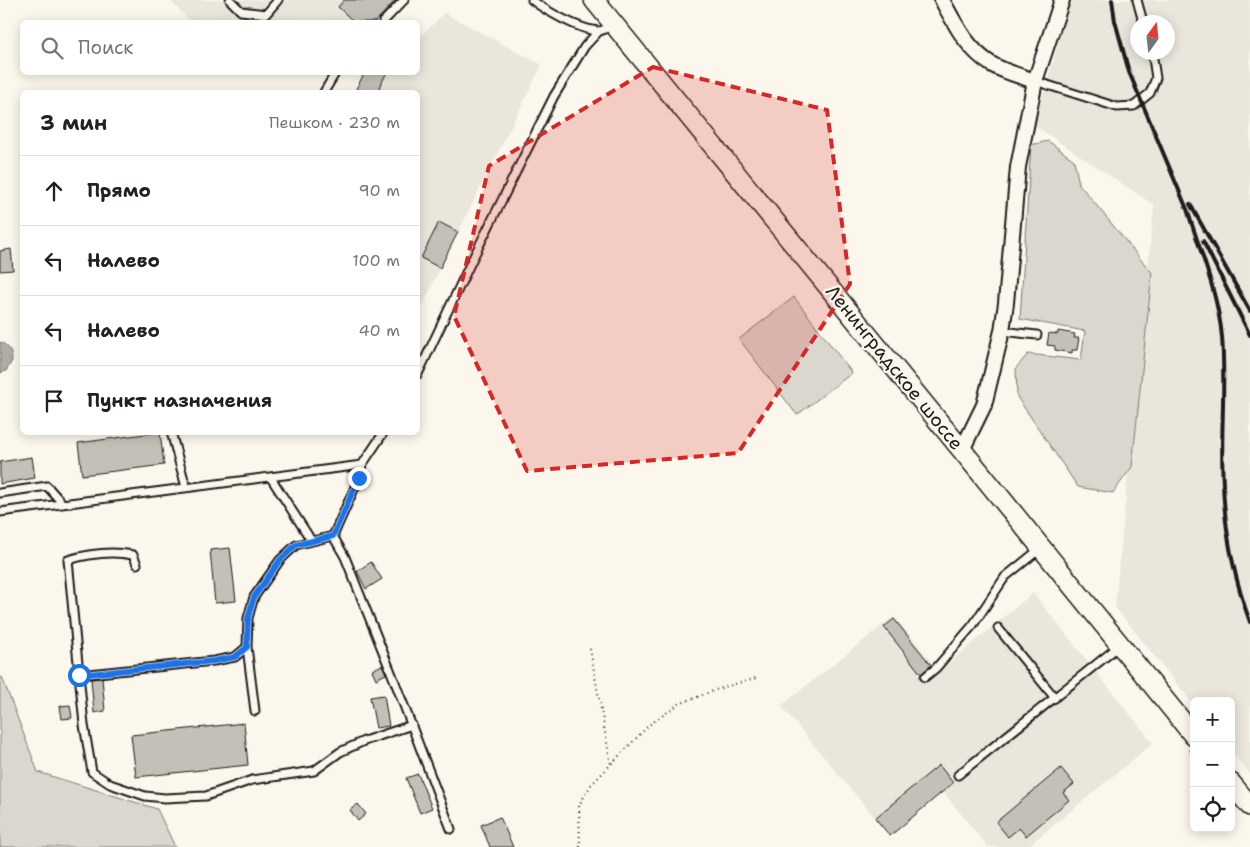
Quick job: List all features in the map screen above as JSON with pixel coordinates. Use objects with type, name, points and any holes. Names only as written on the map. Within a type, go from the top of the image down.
[{"type":"main road","name":"Ленинградское шоссе","points":[[594,0],[606,28],[962,450],[1190,731]]},
{"type":"main road","points":[[1234,787],[1250,806]]},
{"type":"street","points":[[942,0],[961,35],[975,52],[992,65],[1035,81]]},
{"type":"street","points":[[962,450],[984,405],[1002,331],[1018,167],[1035,81],[1062,0]]},
{"type":"lane","points":[[230,0],[240,11],[266,14],[278,0]]},
{"type":"lane","points":[[385,20],[404,0]]},
{"type":"lane","points":[[532,0],[544,9],[577,25],[606,28]]},
{"type":"lane","points":[[1137,0],[1142,15]]},
{"type":"lane","points":[[420,370],[472,260],[554,96],[585,46],[606,28]]},
{"type":"lane","points":[[1035,81],[1117,107],[1134,106],[1150,93],[1156,78],[1153,60]]},
{"type":"lane","points":[[325,90],[334,75]]},
{"type":"lane","points":[[1002,331],[1037,335]]},
{"type":"lane","points":[[172,435],[186,487]]},
{"type":"lane","points":[[333,536],[359,478],[362,465],[382,435]]},
{"type":"lane","points":[[0,512],[362,465]]},
{"type":"lane","points":[[271,478],[311,540]]},
{"type":"lane","points":[[0,494],[47,486],[63,504]]},
{"type":"lane","points":[[255,711],[247,647],[248,618],[254,597],[280,560],[296,545],[333,536]]},
{"type":"lane","points":[[333,536],[345,558],[412,725],[451,829]]},
{"type":"lane","points":[[925,677],[936,668],[972,625],[1005,578],[1042,548]]},
{"type":"lane","points":[[138,564],[133,554],[120,552],[79,556],[68,560],[84,725],[92,772],[110,784],[145,796],[165,798],[206,796],[252,780],[314,771],[340,752],[364,741],[412,725]]},
{"type":"lane","points":[[998,628],[1055,698]]},
{"type":"lane","points":[[958,775],[1120,645]]},
{"type":"lane","points":[[79,675],[221,660],[235,657],[247,647]]},
{"type":"path","points":[[590,649],[611,765]]},
{"type":"path","points":[[580,847],[579,805],[592,785],[649,725],[679,704],[718,689],[756,678]]},
{"type":"highlighted area","points":[[653,67],[827,110],[850,284],[738,453],[527,471],[454,316],[489,166]]},
{"type":"shaded area","points":[[169,0],[377,0],[358,20],[189,20]]},
{"type":"shaded area","points":[[1071,0],[1250,0],[1250,774],[1235,756],[1235,697],[1190,697],[1190,700],[1115,607],[1154,205],[1034,125]]},
{"type":"shaded area","points":[[444,13],[542,65],[440,268],[420,312],[420,90],[356,89],[364,75],[420,75],[420,37]]},
{"type":"shaded area","points":[[1048,141],[1074,160],[1079,184],[1152,273],[1132,467],[1113,493],[1078,487],[1017,397],[1016,368],[1028,354],[1081,360],[1085,331],[1020,319],[1031,145]]},
{"type":"shaded area","points":[[794,297],[852,373],[797,415],[739,339]]},
{"type":"shaded area","points":[[0,342],[9,349],[12,361],[6,371],[0,373]]},
{"type":"shaded area","points":[[1033,593],[1153,743],[1027,847],[988,847],[943,792],[890,836],[781,706],[894,616],[939,671]]},
{"type":"shaded area","points":[[2,677],[38,772],[157,809],[175,847],[0,847],[0,678]]},
{"type":"building","points":[[344,0],[396,0],[377,20],[352,20],[338,7]]},
{"type":"building","points":[[363,75],[386,75],[378,90],[356,89]]},
{"type":"building","points":[[439,222],[458,232],[440,268],[421,258]]},
{"type":"building","points":[[11,249],[13,270],[0,271],[0,251]]},
{"type":"building","points":[[1058,331],[1075,334],[1074,338],[1079,338],[1077,350],[1072,350],[1072,353],[1055,350],[1055,346],[1047,345],[1049,333],[1058,334]]},
{"type":"building","points":[[138,435],[160,435],[164,465],[82,475],[78,443]]},
{"type":"building","points":[[32,457],[35,478],[0,484],[0,462]]},
{"type":"building","points":[[230,548],[236,601],[215,603],[210,550]]},
{"type":"building","points":[[371,562],[382,579],[366,589],[357,571]]},
{"type":"building","points":[[894,619],[931,665],[921,674],[884,627]]},
{"type":"building","points":[[382,665],[386,674],[376,679],[372,670]]},
{"type":"building","points":[[102,678],[105,711],[94,713],[91,679]]},
{"type":"building","points":[[384,695],[389,726],[376,728],[370,697]]},
{"type":"building","points":[[70,705],[72,718],[62,719],[60,706]]},
{"type":"building","points":[[244,723],[248,765],[136,777],[131,735]]},
{"type":"building","points":[[939,765],[953,783],[890,836],[875,818]]},
{"type":"building","points":[[1061,768],[1074,784],[1063,793],[1069,800],[1026,836],[1019,828],[1008,837],[996,822]]},
{"type":"building","points":[[418,774],[432,808],[420,813],[406,778]]},
{"type":"building","points":[[358,804],[366,814],[358,821],[350,810]]},
{"type":"building","points":[[500,817],[513,847],[490,847],[481,825]]},
{"type":"railway","points":[[1112,0],[1115,21],[1129,72],[1189,214]]},
{"type":"railway","points":[[1190,204],[1250,311]]},
{"type":"railway","points":[[1187,209],[1213,288],[1220,321],[1223,355],[1222,467],[1224,503],[1231,555],[1250,622]]},
{"type":"railway","points":[[1203,241],[1250,335]]},
{"type":"route","points":[[79,675],[214,661],[235,657],[247,647],[248,618],[254,597],[280,560],[296,545],[333,536],[359,478]]}]
